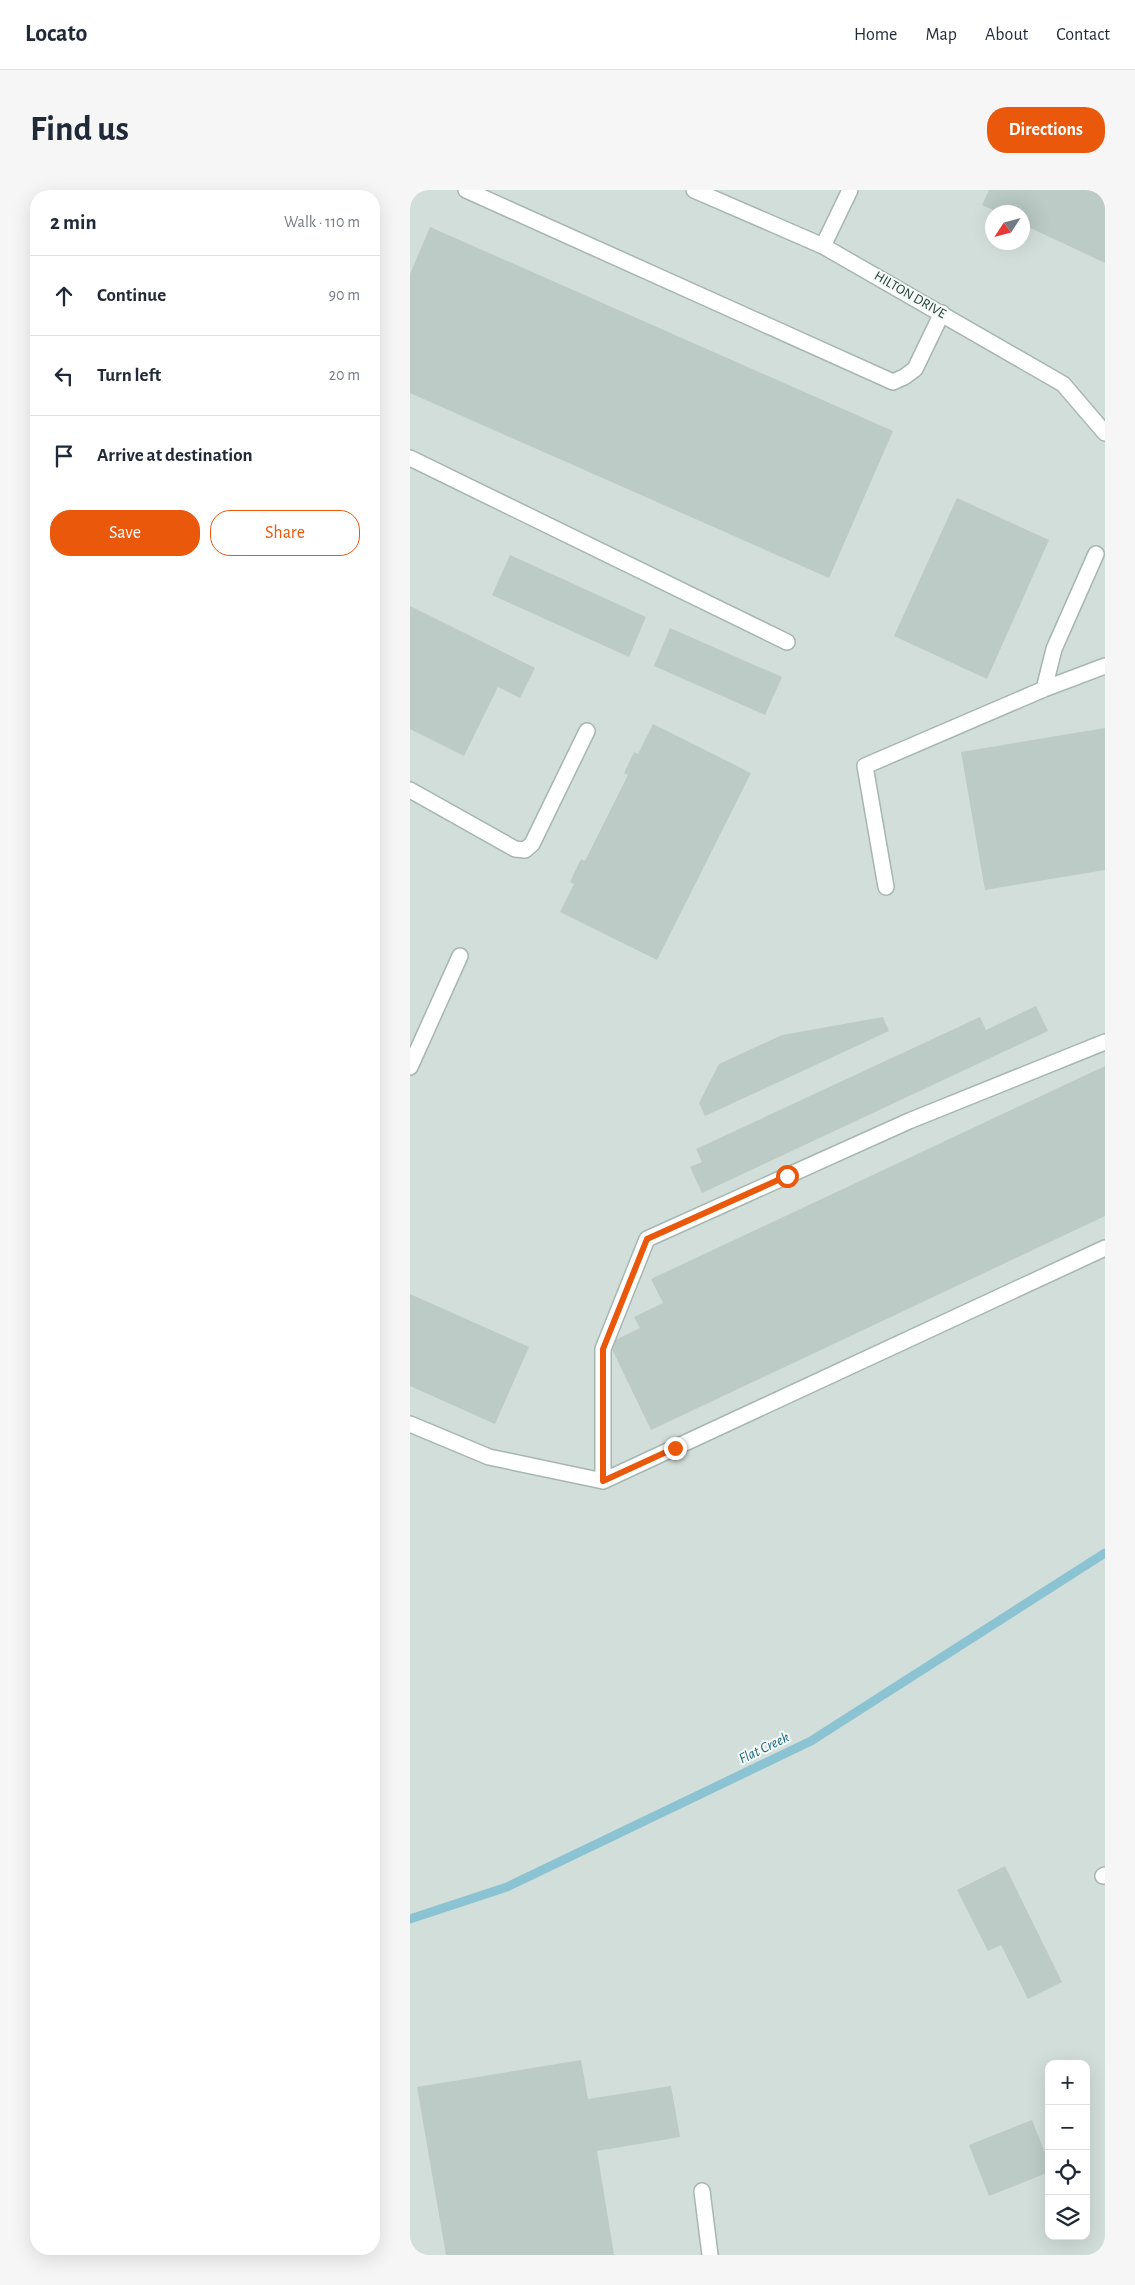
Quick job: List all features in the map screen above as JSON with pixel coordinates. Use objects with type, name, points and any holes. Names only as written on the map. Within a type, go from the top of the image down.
[{"type":"street","points":[[466,190],[893,382],[904,378],[914,369],[942,313]]},
{"type":"street","name":"HILTON DRIVE","points":[[694,190],[823,246],[1063,384],[1105,434]]},
{"type":"street","points":[[823,246],[850,190]]},
{"type":"street","points":[[410,458],[787,642]]},
{"type":"street","points":[[1044,689],[1054,648],[1096,554]]},
{"type":"street","points":[[886,886],[865,766],[1044,689],[1105,666]]},
{"type":"street","points":[[410,790],[515,849],[525,850],[532,844],[587,731]]},
{"type":"street","points":[[410,1067],[460,956]]},
{"type":"street","points":[[603,1481],[603,1349],[647,1239],[909,1121],[1105,1042]]},
{"type":"street","points":[[410,1424],[489,1457],[603,1481],[1105,1248]]},
{"type":"street","points":[[702,2191],[710,2255]]},
{"type":"shaded area","points":[[410,190],[1105,190],[1105,2255],[410,2255]]},
{"type":"building","points":[[989,190],[1105,190],[1105,263],[1030,228],[1030,205],[982,205]]},
{"type":"building","points":[[430,227],[893,431],[829,578],[410,393],[410,274]]},
{"type":"building","points":[[957,498],[1049,540],[987,679],[894,636]]},
{"type":"building","points":[[510,555],[646,617],[629,657],[492,595]]},
{"type":"building","points":[[410,606],[535,668],[520,698],[498,687],[464,756],[410,729]]},
{"type":"building","points":[[670,628],[782,677],[765,715],[654,666]]},
{"type":"building","points":[[653,724],[751,773],[657,960],[560,912],[574,884],[570,882],[581,859],[585,861],[628,775],[624,773],[634,752],[638,754]]},
{"type":"building","points":[[1105,728],[1105,870],[985,890],[961,752]]},
{"type":"building","points":[[1036,1006],[1048,1031],[702,1193],[690,1167],[702,1162],[696,1149],[980,1017],[986,1030]]},
{"type":"building","points":[[883,1017],[889,1031],[705,1116],[699,1103],[719,1064],[782,1035]]},
{"type":"building","points":[[1105,1066],[1105,1216],[651,1430],[609,1343],[640,1328],[634,1317],[663,1303],[651,1279]]},
{"type":"building","points":[[410,1294],[529,1347],[495,1424],[410,1386]]},
{"type":"building","points":[[1005,1866],[1062,1982],[1028,1999],[1001,1945],[988,1951],[957,1890]]},
{"type":"building","points":[[581,2060],[588,2099],[671,2086],[680,2137],[597,2151],[614,2255],[446,2255],[417,2087]]},
{"type":"building","points":[[1032,2120],[1045,2153],[1045,2174],[989,2196],[969,2145]]},
{"type":"waterway","name":"Flat Creek","points":[[410,1919],[507,1887],[811,1741],[1105,1553]]},
{"type":"route","points":[[675,1448],[603,1481],[603,1349],[647,1239],[787,1176]]}]
